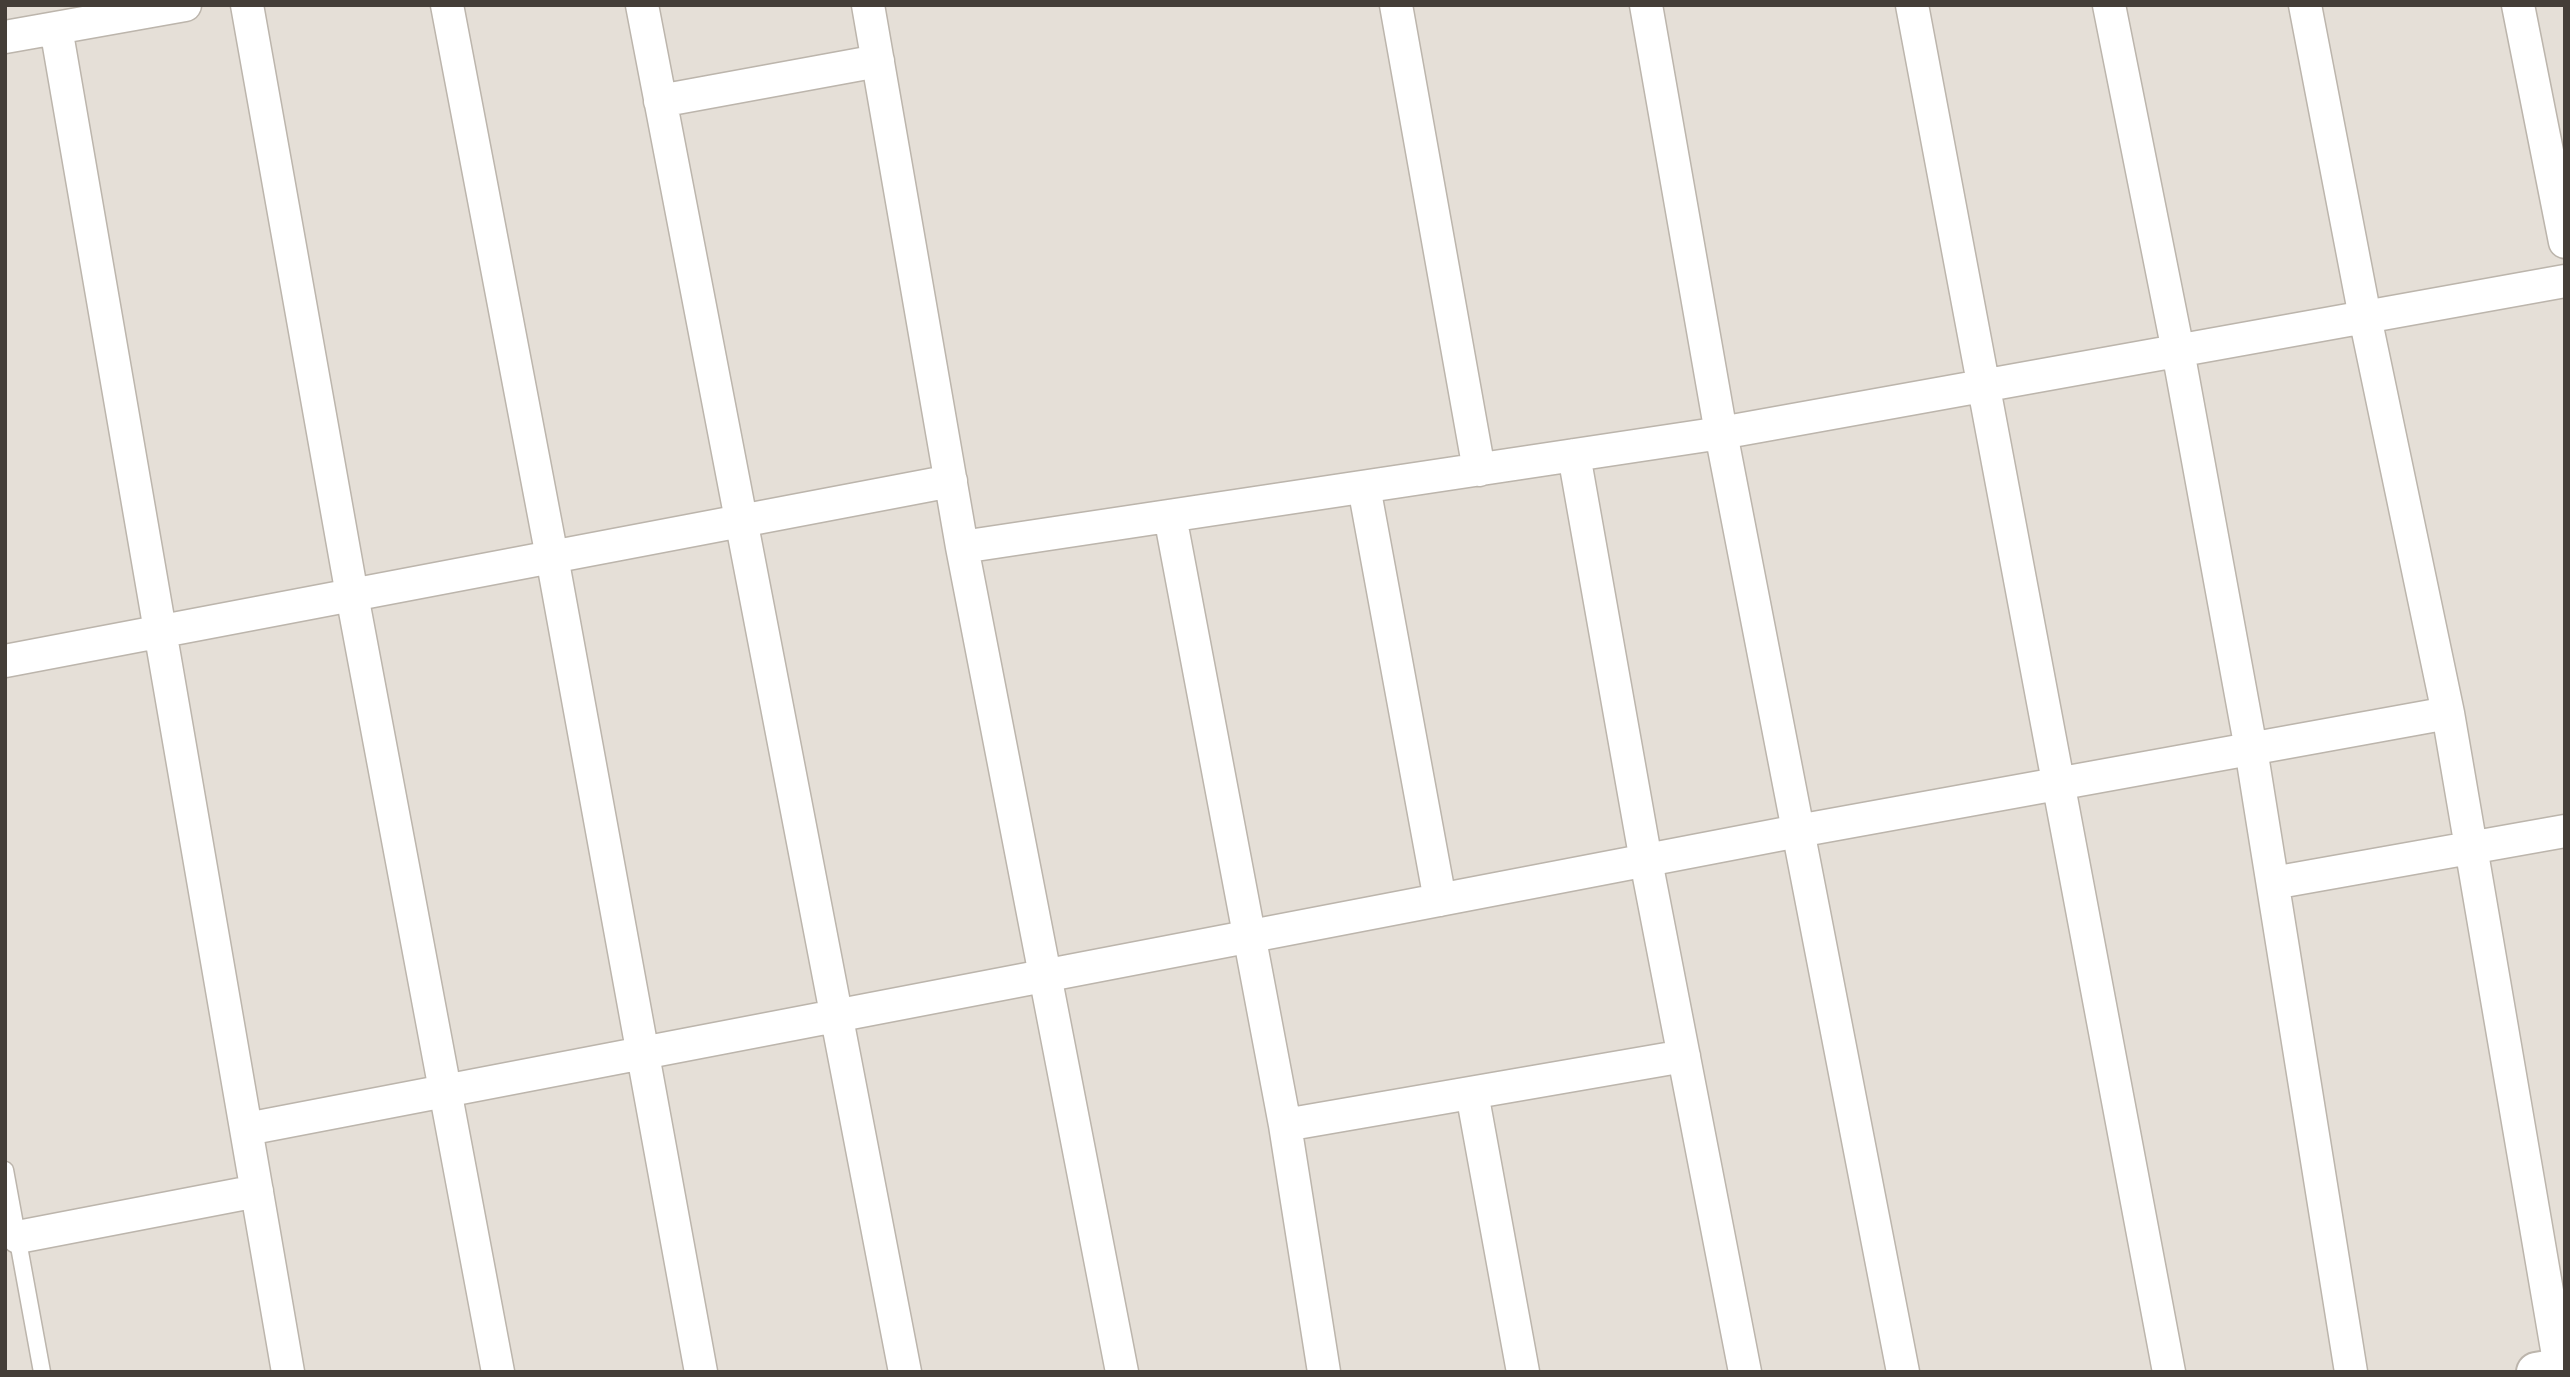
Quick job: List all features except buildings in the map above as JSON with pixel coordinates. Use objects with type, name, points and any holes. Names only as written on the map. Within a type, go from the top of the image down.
[{"type":"street","points":[[247,5],[352,595],[498,1372]]},
{"type":"street","points":[[447,5],[552,557],[701,1372]]},
{"type":"street","points":[[642,5],[905,1372]]},
{"type":"street","points":[[868,5],[962,547],[1122,1372]]},
{"type":"street","points":[[1396,5],[1479,470]]},
{"type":"street","points":[[1646,5],[1721,433],[1903,1372]]},
{"type":"street","points":[[1912,5],[2169,1372]]},
{"type":"street","points":[[2109,5],[2178,351],[2251,748],[2351,1372]]},
{"type":"street","points":[[2305,5],[2365,317],[2448,713],[2554,1369]]},
{"type":"street","points":[[2518,5],[2565,243]]},
{"type":"street","points":[[5,37],[174,6]]},
{"type":"street","points":[[56,28],[288,1372]]},
{"type":"street","points":[[660,101],[878,61]]},
{"type":"street","points":[[962,547],[1721,433],[2565,282]]},
{"type":"street","points":[[1574,455],[1646,861],[1745,1372]]},
{"type":"street","points":[[5,661],[951,481]]},
{"type":"street","points":[[1363,487],[1440,900]]},
{"type":"street","points":[[1170,516],[1285,1125],[1324,1372]]},
{"type":"street","points":[[247,1129],[1798,831],[2448,713]]},
{"type":"street","points":[[2273,883],[2565,831]]},
{"type":"street","points":[[1285,1125],[1684,1056]]},
{"type":"street","points":[[1472,1093],[1523,1372]]},
{"type":"street","points":[[18,1237],[257,1191]]},
{"type":"lane","points":[[5,1170],[42,1372]]},
{"type":"shaded area","points":[[5,5],[2565,5],[2565,1372],[5,1372]]}]
